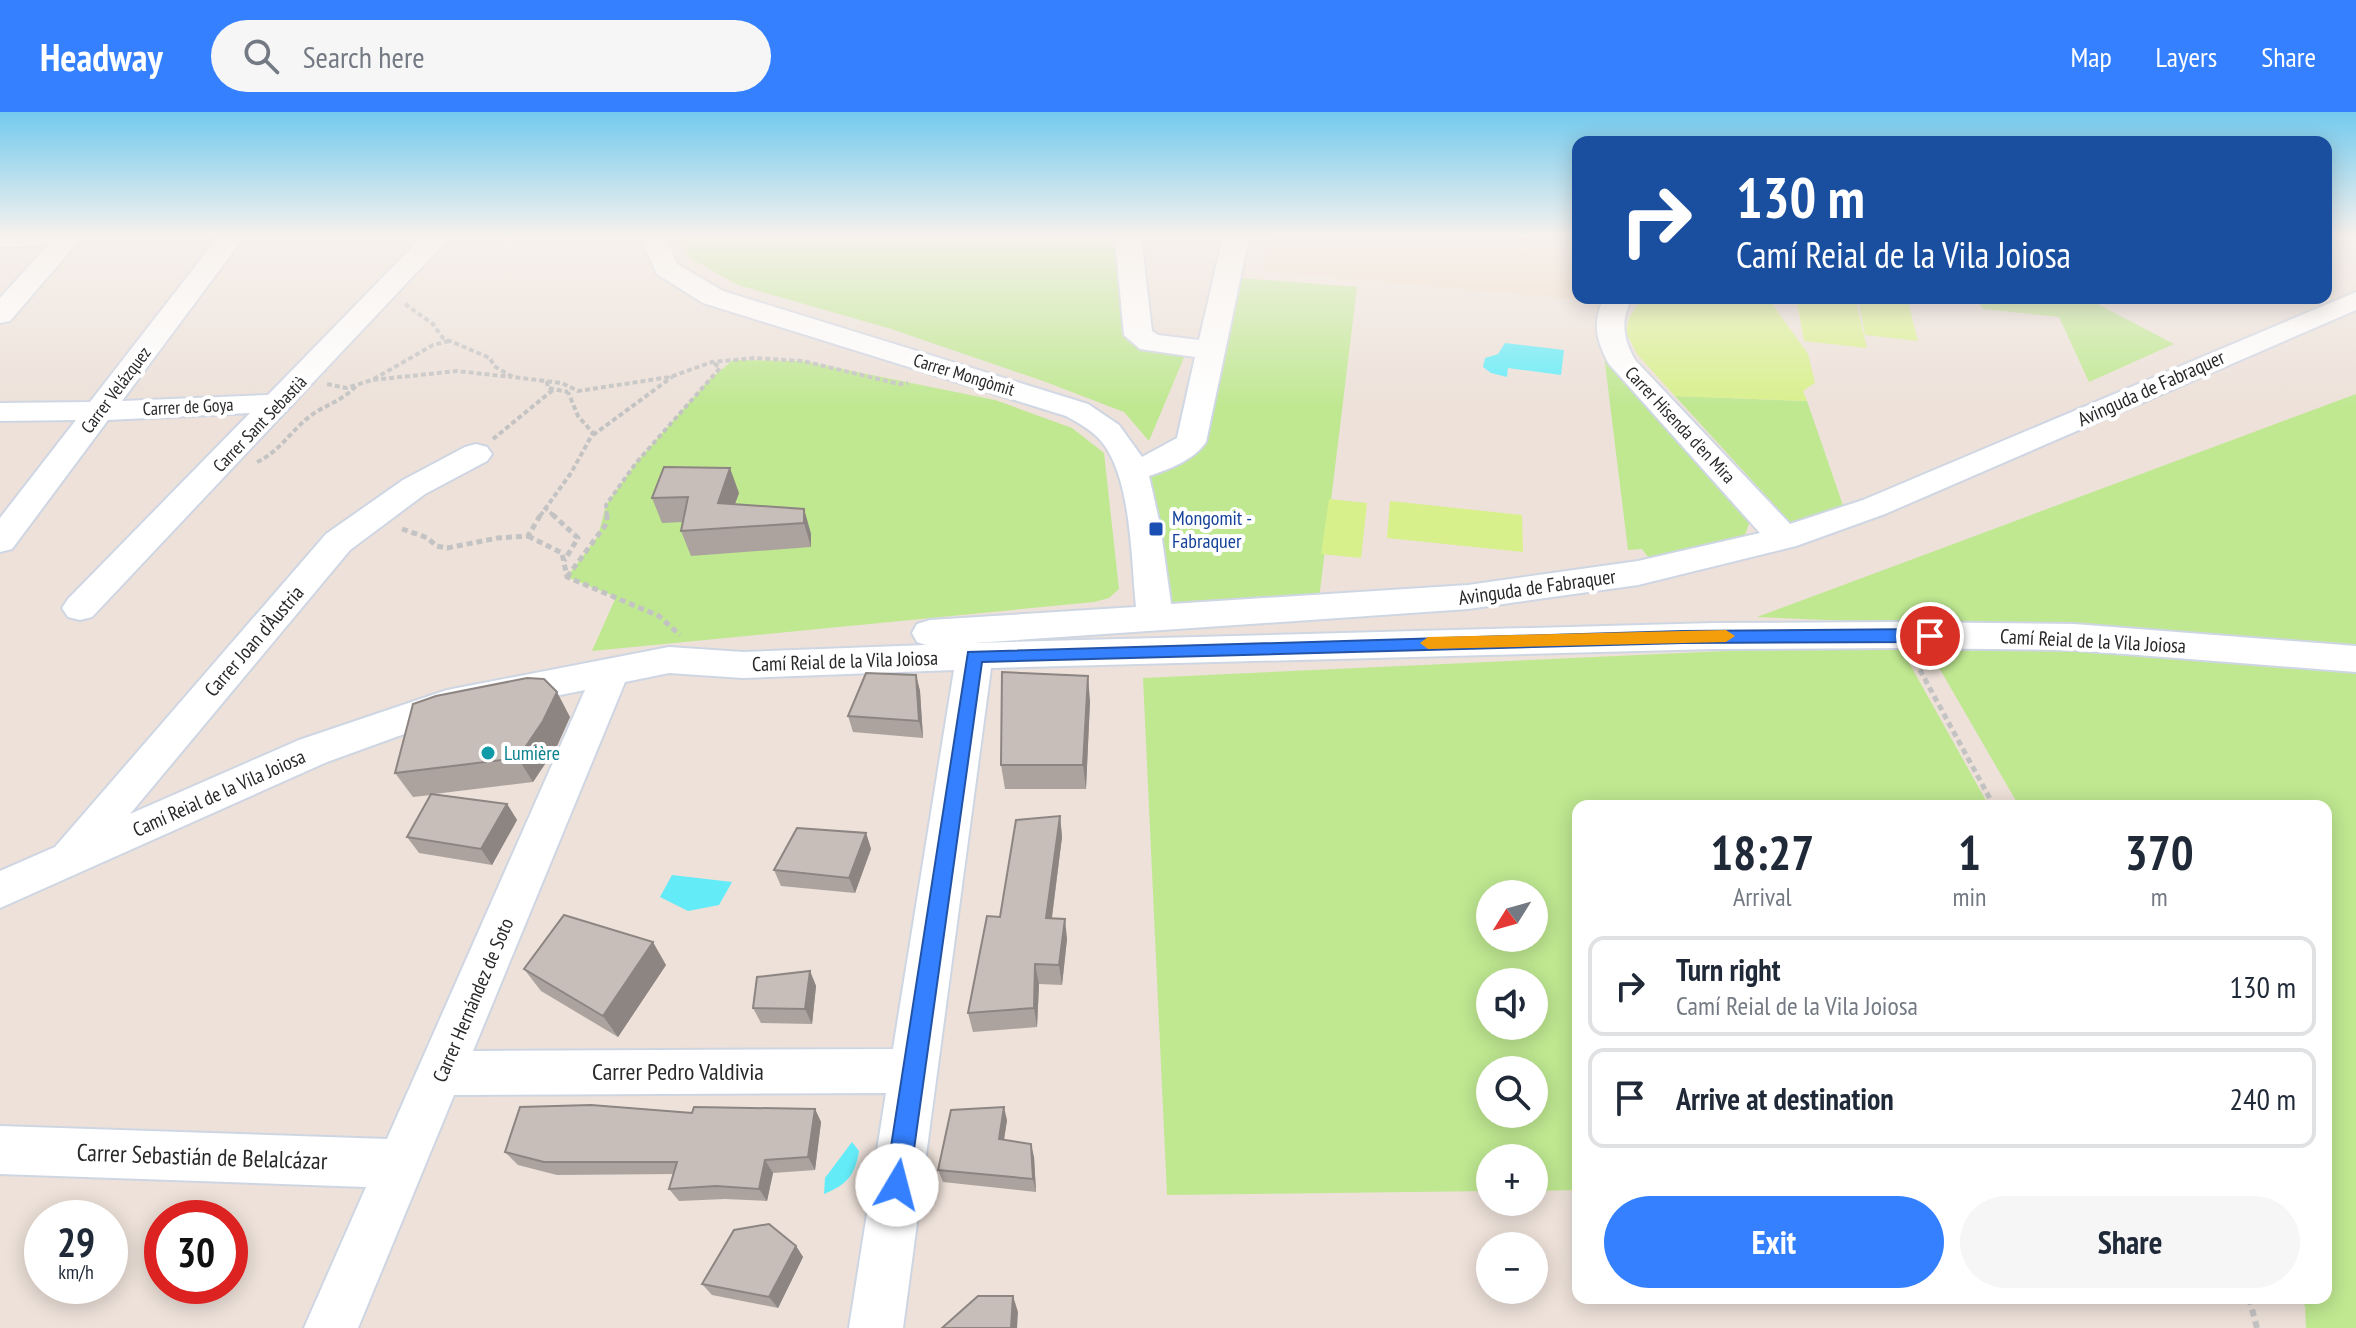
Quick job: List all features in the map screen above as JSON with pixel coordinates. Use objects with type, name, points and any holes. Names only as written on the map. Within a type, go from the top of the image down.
[{"type":"street","points":[[0,315],[19,294]]},
{"type":"street","name":"Carrer Velázquez","points":[[0,541],[188,294]]},
{"type":"street","name":"Carrer Sant Sebastià","points":[[80,608],[384,294]]},
{"type":"street","name":"Carrer Mongòmit","points":[[708,294],[1086,415],[1116,439],[1134,471],[1155,618]]},
{"type":"street","points":[[1134,294],[1138,335],[1150,343],[1211,350]]},
{"type":"street","points":[[1134,471],[1163,460],[1191,442],[1223,294]]},
{"type":"street","name":"Avinguda de Fabraquer","points":[[854,649],[1155,618],[1468,597],[1638,573],[1784,538],[1874,507],[2356,300]]},
{"type":"street","name":"Carrer Hisenda d'en Mira","points":[[1615,304],[1609,340],[1623,364],[1784,538]]},
{"type":"street","name":"Carrer de Goya","points":[[0,412],[280,403]]},
{"type":"street","name":"Carrer Joan d'Àustria","points":[[64,864],[338,542],[414,487],[476,454]]},
{"type":"street","name":"Camí Reial de la Vila Joiosa","points":[[0,890],[313,751],[447,704],[680,658],[743,665],[854,649],[974,656],[1682,637],[1901,635],[2074,637],[2356,659]]},
{"type":"street","points":[[876,1328],[974,656]]},
{"type":"street","name":"Carrer Hernández de Soto","points":[[331,1328],[443,1073],[612,670]]},
{"type":"street","name":"Carrer Pedro Valdivia","points":[[443,1073],[914,1071]]},
{"type":"street","name":"Carrer Sebastián de Belalcázar","points":[[0,1150],[403,1164]]},
{"type":"path","points":[[381,297],[404,304],[433,324],[443,338],[490,358],[494,366],[513,377]]},
{"type":"path","points":[[308,374],[328,384],[346,388],[356,386],[372,380],[443,338]]},
{"type":"path","points":[[433,345],[449,341]]},
{"type":"path","points":[[372,380],[457,371],[547,381],[590,390],[674,375],[712,362],[773,358],[803,361],[899,384],[963,375]]},
{"type":"path","points":[[567,577],[607,523],[606,505],[624,479],[720,368],[733,360]]},
{"type":"path","points":[[712,362],[720,368]]},
{"type":"path","points":[[528,536],[544,507],[571,473],[592,435],[674,375]]},
{"type":"path","points":[[547,381],[548,388],[568,392],[574,389]]},
{"type":"path","points":[[212,473],[262,460],[277,450],[308,417],[351,393],[356,386]]},
{"type":"path","points":[[476,454],[554,389]]},
{"type":"path","points":[[568,392],[578,416],[586,422],[592,435]]},
{"type":"path","points":[[544,507],[578,538],[564,561]]},
{"type":"path","points":[[364,524],[407,530],[428,538],[436,546],[447,548],[498,538],[528,536],[562,553],[567,577],[587,589],[647,609],[677,630],[680,658]]},
{"type":"path","points":[[1901,635],[1991,800]]},
{"type":"path","points":[[2251,1304],[2257,1328]]},
{"type":"shaded area","points":[[1516,294],[1572,294],[1572,299]]},
{"type":"green space","points":[[769,294],[1120,294],[1126,340],[1185,355],[1149,441],[1124,412],[888,328]]},
{"type":"green space","points":[[1223,294],[1356,294],[1318,607],[1155,618],[1134,471],[1191,442]]},
{"type":"green space","points":[[1638,304],[1772,304],[1808,354],[1815,383],[1803,391],[1807,401],[1675,396],[1637,354],[1626,332],[1629,318]]},
{"type":"green space","points":[[1797,304],[1856,304],[1867,348],[1804,341]]},
{"type":"green space","points":[[1859,304],[1909,304],[1918,341],[1865,335]]},
{"type":"green space","points":[[1980,304],[2097,304],[2174,344],[2089,382],[2059,317],[1983,309]]},
{"type":"green space","points":[[1603,347],[1751,518],[1745,535],[1651,561],[1642,549],[1628,550]]},
{"type":"green space","points":[[733,360],[803,361],[995,400],[1072,428],[1104,453],[1119,589],[1109,598],[1094,602],[592,651],[616,597],[567,577],[598,536],[606,505],[636,463],[709,380]]},
{"type":"green space","points":[[2356,394],[2356,648],[2069,630],[1757,617]]},
{"type":"green space","points":[[1675,396],[1807,401],[1847,517],[1800,533]]},
{"type":"green space","points":[[1329,499],[1367,503],[1361,558],[1321,554]]},
{"type":"green space","points":[[1390,501],[1522,515],[1523,552],[1387,538]]},
{"type":"green space","points":[[1898,643],[1986,800],[1572,800],[1572,1190],[1548,1191],[1548,1144],[1476,1144],[1476,1191],[1167,1195],[1143,678]]},
{"type":"green space","points":[[2077,647],[2356,673],[2356,1328],[2306,1328],[2304,1304],[2332,1304],[2332,800],[2016,800],[1930,652]]},
{"type":"water","points":[[1505,343],[1564,350],[1561,375],[1508,368],[1507,377],[1491,373],[1483,367],[1485,358],[1498,354]]},
{"type":"water","points":[[672,875],[732,882],[719,905],[688,911],[660,897]]},
{"type":"water","points":[[852,1142],[859,1151],[852,1173],[844,1183],[824,1194],[825,1178]]},
{"type":"building","points":[[664,467],[730,468],[718,503],[804,509],[804,523],[681,531],[688,497],[652,498]]},
{"type":"building","points":[[1002,672],[1088,676],[1083,765],[1001,765]]},
{"type":"building","points":[[866,673],[916,675],[919,721],[848,716]]},
{"type":"building","points":[[527,678],[544,679],[557,692],[543,721],[518,758],[395,773],[413,704],[436,696]]},
{"type":"building","points":[[431,794],[507,804],[481,849],[407,837]]},
{"type":"building","points":[[1060,816],[1046,918],[1065,919],[1059,965],[1035,964],[1034,1008],[968,1013],[987,916],[1000,917],[1016,820]]},
{"type":"building","points":[[797,828],[866,833],[849,878],[774,870]]},
{"type":"building","points":[[564,915],[653,942],[603,1016],[524,969]]},
{"type":"building","points":[[810,971],[805,1009],[753,1008],[757,977]]},
{"type":"building","points":[[591,1105],[692,1113],[694,1107],[815,1109],[808,1157],[765,1160],[759,1189],[716,1186],[669,1189],[677,1162],[544,1162],[505,1152],[520,1107]]},
{"type":"building","points":[[1004,1107],[999,1139],[1031,1144],[1033,1179],[938,1170],[951,1110]]},
{"type":"building","points":[[769,1224],[796,1246],[769,1297],[702,1284],[734,1230]]},
{"type":"building","points":[[978,1296],[1013,1296],[1011,1328],[942,1328]]},
{"type":"slow traffic","points":[[1428,643],[1726,636]]},
{"type":"place","name":"Mongomit - Fabraquer","points":[[1156,529]]},
{"type":"place","name":"Lumière","points":[[488,753]]},
{"type":"route","points":[[897,1185],[974,656],[1683,637],[1930,636]]}]
